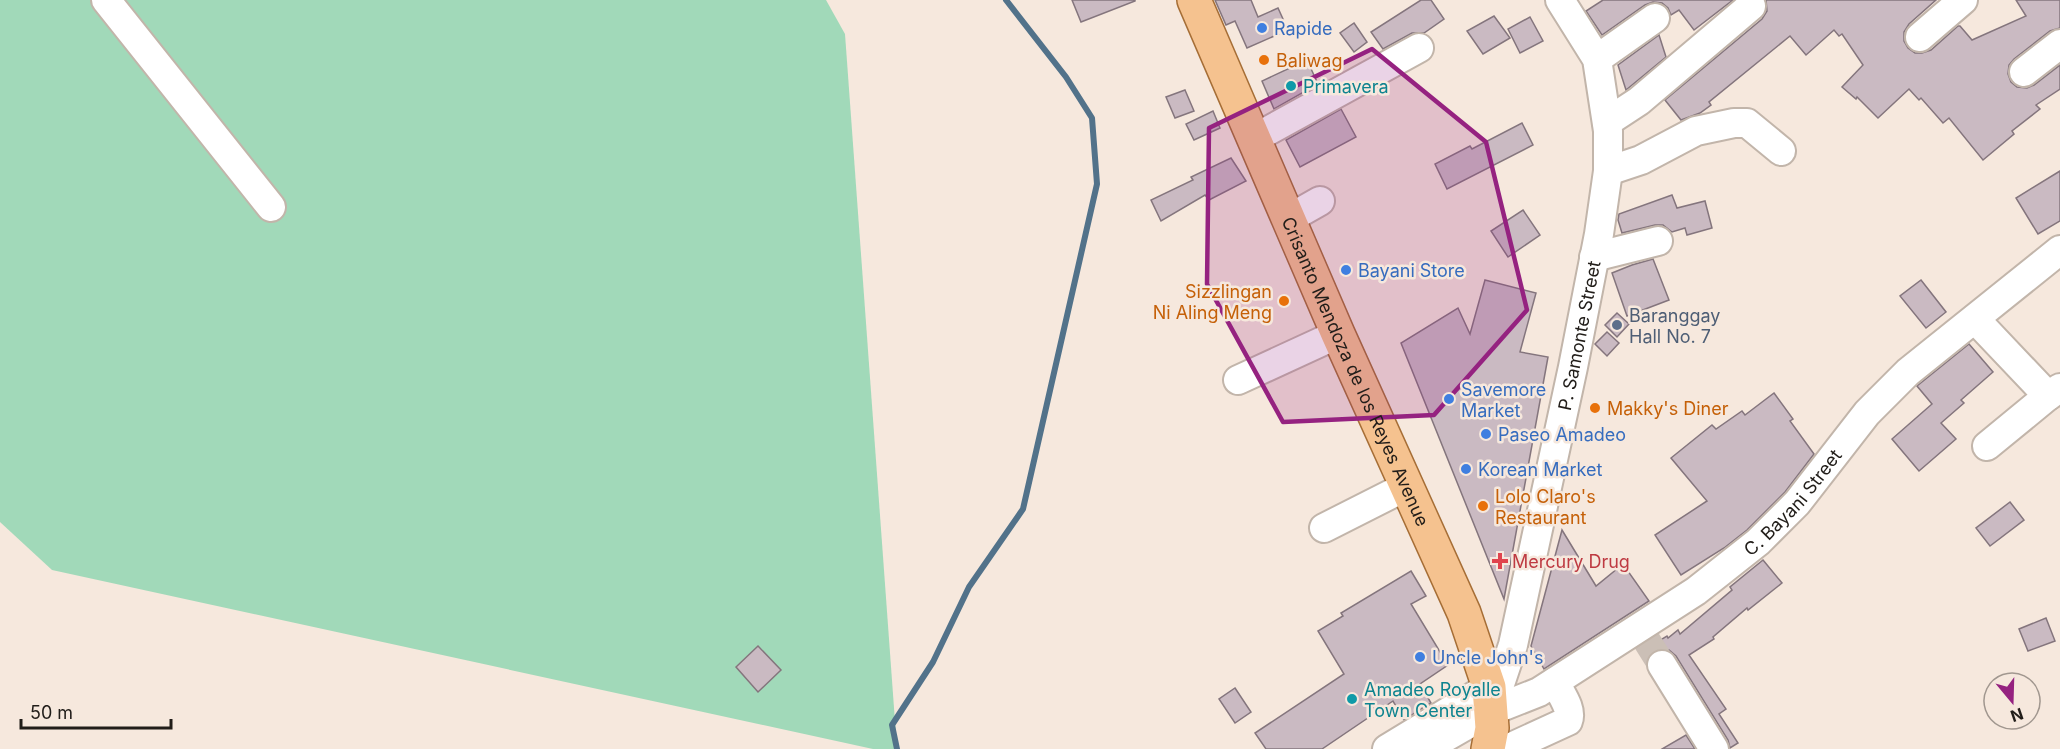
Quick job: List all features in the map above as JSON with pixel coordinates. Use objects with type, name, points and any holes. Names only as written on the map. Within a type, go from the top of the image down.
[{"type":"main road","name":"Crisanto Mendoza de los Reyes Avenue","points":[[1194,0],[1290,218],[1338,334],[1464,614],[1490,699],[1492,728],[1488,749]]},
{"type":"street","points":[[106,0],[271,207]]},
{"type":"street","name":"P. Samonte Street","points":[[1490,699],[1513,645],[1573,367],[1608,171],[1607,122],[1597,59],[1560,0]]},
{"type":"street","points":[[1920,38],[1963,0]]},
{"type":"street","points":[[1607,122],[1639,101],[1751,6]]},
{"type":"street","points":[[1597,59],[1655,18]]},
{"type":"street","points":[[2024,72],[2060,44]]},
{"type":"street","points":[[1255,138],[1419,48]]},
{"type":"street","points":[[1608,171],[1641,160],[1696,131],[1734,123],[1747,123],[1781,151]]},
{"type":"street","points":[[1290,218],[1320,201]]},
{"type":"street","points":[[1594,256],[1658,241]]},
{"type":"street","name":"C. Bayani Street","points":[[1490,699],[1539,692],[1642,634],[1758,542],[1797,503],[1867,413],[1908,372],[2060,250]]},
{"type":"street","points":[[1974,319],[2054,392],[1987,446]]},
{"type":"street","points":[[1238,380],[1338,334]]},
{"type":"street","points":[[1324,528],[1407,486]]},
{"type":"street","points":[[1662,665],[1714,749]]},
{"type":"street","points":[[1507,749],[1568,721],[1569,710],[1555,682]]},
{"type":"street","points":[[1387,749],[1490,699]]},
{"type":"street","points":[[1425,749],[1490,699]]},
{"type":"highlighted area","points":[[1372,49],[1486,142],[1527,310],[1434,415],[1283,422],[1207,284],[1209,128]]},
{"type":"green space","points":[[0,0],[826,0],[845,34],[897,749],[873,749],[52,570],[0,522]]},
{"type":"building","points":[[1072,0],[1135,0],[1135,1],[1081,22]]},
{"type":"building","points":[[1215,0],[1251,0],[1258,17],[1278,8],[1288,30],[1247,48],[1235,21],[1226,25]]},
{"type":"building","points":[[1421,0],[1431,0],[1444,19],[1424,33],[1412,33],[1383,49],[1371,32]]},
{"type":"building","points":[[1603,0],[1733,0],[1694,30],[1679,10],[1671,15],[1662,3],[1653,2],[1645,5],[1602,35],[1586,11]]},
{"type":"building","points":[[1766,0],[1936,0],[1909,24],[1904,32],[1904,41],[1908,48],[1915,53],[1922,53],[1931,50],[1958,26],[1972,40],[2026,16],[2016,0],[2060,0],[2060,28],[2050,31],[2014,59],[2009,65],[2008,74],[2011,82],[2017,87],[2027,88],[2060,65],[2060,89],[2036,105],[2040,109],[2012,131],[2014,134],[1983,160],[1949,118],[1943,123],[1921,98],[1919,100],[1909,89],[1878,118],[1857,97],[1856,99],[1842,87],[1863,65],[1842,34],[1839,36],[1834,30],[1806,55],[1790,36],[1709,102],[1711,105],[1700,113],[1681,120],[1665,100],[1762,19],[1767,11]]},
{"type":"building","points":[[1494,16],[1510,38],[1483,54],[1467,31]]},
{"type":"building","points":[[1530,17],[1543,41],[1520,53],[1508,29]]},
{"type":"building","points":[[1354,23],[1367,42],[1354,52],[1340,33]]},
{"type":"building","points":[[1659,35],[1666,57],[1626,90],[1618,65]]},
{"type":"building","name":"Primavera","points":[[1307,60],[1318,84],[1274,109],[1262,81]]},
{"type":"building","points":[[1185,90],[1194,111],[1175,118],[1166,97]]},
{"type":"building","points":[[1341,109],[1356,137],[1300,167],[1286,140]]},
{"type":"building","points":[[1213,111],[1220,128],[1194,140],[1186,124]]},
{"type":"building","points":[[1522,123],[1533,145],[1447,189],[1435,164],[1470,146],[1472,149]]},
{"type":"building","points":[[1231,158],[1246,181],[1209,200],[1205,195],[1161,221],[1151,200],[1193,180],[1191,177]]},
{"type":"building","points":[[2060,171],[2060,221],[2038,234],[2016,198]]},
{"type":"building","points":[[1672,195],[1677,208],[1705,201],[1712,228],[1687,235],[1685,228],[1672,232],[1663,225],[1655,225],[1622,233],[1618,220],[1619,214]]},
{"type":"building","points":[[1523,210],[1540,235],[1508,257],[1491,231]]},
{"type":"building","points":[[1653,259],[1669,300],[1627,316],[1612,273]]},
{"type":"building","name":"Paseo Amadeo","points":[[1485,280],[1536,293],[1520,352],[1548,357],[1504,599],[1401,343],[1458,308],[1470,334]]},
{"type":"building","points":[[1921,280],[1946,312],[1926,328],[1900,296]]},
{"type":"building","name":"Baranggay Hall No. 7","points":[[1617,313],[1629,324],[1617,337],[1605,325]]},
{"type":"building","points":[[1607,332],[1619,343],[1607,356],[1595,344]]},
{"type":"building","points":[[1969,344],[1993,372],[1961,400],[1964,403],[1941,423],[1956,439],[1919,471],[1892,439],[1932,404],[1917,386]]},
{"type":"building","points":[[1774,393],[1793,419],[1790,421],[1814,454],[1785,492],[1747,530],[1724,548],[1681,575],[1655,535],[1707,501],[1671,458],[1712,425],[1716,429],[1742,411],[1745,415]]},
{"type":"building","points":[[2010,502],[2024,520],[1990,546],[1976,528]]},
{"type":"building","points":[[1562,530],[1596,586],[1623,564],[1649,601],[1544,669],[1531,646]]},
{"type":"building","points":[[1763,560],[1782,583],[1748,610],[1747,608],[1713,637],[1714,639],[1689,655],[1726,709],[1719,714],[1738,743],[1730,748],[1728,740],[1676,656],[1669,650],[1655,650],[1652,645],[1667,636],[1668,638],[1678,630],[1680,634],[1732,590],[1730,587]]},
{"type":"building","name":"Amadeo Royalle Town Center","points":[[1411,571],[1426,596],[1411,604],[1448,665],[1420,684],[1431,703],[1404,720],[1393,701],[1322,749],[1266,749],[1255,733],[1344,674],[1318,631],[1343,616],[1341,613]]},
{"type":"building","points":[[2046,618],[2055,641],[2028,651],[2019,629]]},
{"type":"building","points":[[758,646],[781,670],[758,692],[736,667]]},
{"type":"building","points":[[1235,688],[1251,712],[1235,723],[1219,699]]},
{"type":"building","points":[[1686,735],[1695,749],[1662,749]]},
{"type":"waterway","points":[[897,749],[892,725],[933,662],[969,587],[1023,509],[1097,184],[1092,118],[1066,77],[1006,0]]},
{"type":"tunnel","points":[[1645,638],[1662,665]]},
{"type":"place","name":"Rapide","points":[[1262,28]]},
{"type":"place","name":"Baliwag","points":[[1264,60]]},
{"type":"place","name":"Primavera","points":[[1291,86]]},
{"type":"place","name":"Bayani Store","points":[[1346,270]]},
{"type":"place","name":"Sizzlingan Ni Aling Meng","points":[[1284,301]]},
{"type":"place","name":"Baranggay Hall No. 7","points":[[1617,325]]},
{"type":"place","name":"Savemore Market","points":[[1449,399]]},
{"type":"place","name":"Makky's Diner","points":[[1595,408]]},
{"type":"place","name":"Paseo Amadeo","points":[[1486,434]]},
{"type":"place","name":"Korean Market","points":[[1466,469]]},
{"type":"place","name":"Lolo Claro's Restaurant","points":[[1483,506]]},
{"type":"place","name":"Mercury Drug","points":[[1500,561]]},
{"type":"place","name":"Uncle John's","points":[[1420,657]]},
{"type":"place","name":"Amadeo Royalle Town Center","points":[[1352,699]]}]
